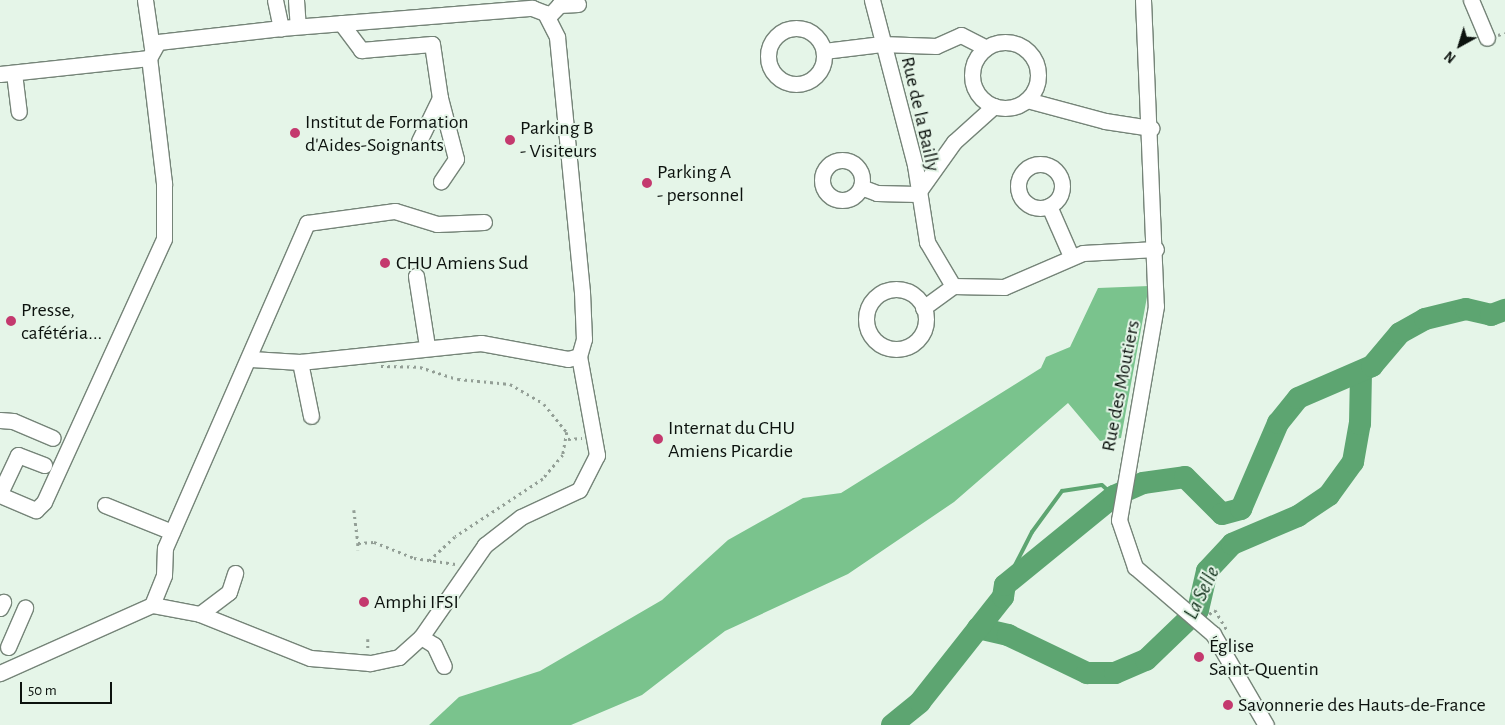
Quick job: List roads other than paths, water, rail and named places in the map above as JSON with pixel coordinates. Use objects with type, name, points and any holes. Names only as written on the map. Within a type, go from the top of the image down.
[{"type":"street","points":[[44,465],[18,455],[0,494],[36,510],[44,502],[164,239],[164,183],[145,0]]},
{"type":"street","points":[[275,0],[281,28]]},
{"type":"street","points":[[296,0],[298,26]]},
{"type":"street","name":"Rue de la Bailly","points":[[872,0],[915,166],[916,194],[927,242],[953,286]]},
{"type":"street","name":"Rue des Moutiers","points":[[1143,0],[1156,249],[1152,341],[1119,505],[1122,533],[1135,567],[1202,622],[1227,656],[1266,725]]},
{"type":"street","points":[[1471,0],[1487,38]]},
{"type":"street","points":[[548,17],[559,5],[578,4]]},
{"type":"street","points":[[19,112],[7,73],[151,53],[158,42],[341,22],[532,8],[548,17],[557,37],[582,292],[584,340],[578,356],[596,437],[592,470],[579,490],[504,527],[468,566],[421,637],[399,657],[370,663],[336,662],[286,650],[200,614],[152,605],[6,670],[4,644],[25,608]]},
{"type":"street","points":[[341,22],[360,50],[432,44],[440,98],[456,158],[441,181]]},
{"type":"street","points":[[882,44],[936,46],[961,35],[986,48]]},
{"type":"street","points":[[1001,42],[1018,44],[1035,59],[1038,81],[1027,100],[1012,108],[994,106],[974,85],[974,64],[986,48],[1001,42]]},
{"type":"street","name":"Rue de la Bailly","points":[[824,51],[882,44]]},
{"type":"street","points":[[419,142],[440,98]]},
{"type":"street","points":[[1027,100],[1105,121],[1151,128]]},
{"type":"street","points":[[916,194],[954,142],[994,106]]},
{"type":"street","name":"Rue de la Bailly","points":[[861,187],[877,193],[916,194]]},
{"type":"street","points":[[1049,206],[1071,256]]},
{"type":"street","points":[[152,605],[172,532],[251,359],[296,245],[312,220],[395,211],[437,224],[484,222]]},
{"type":"street","points":[[924,308],[953,286],[1004,287],[1071,256],[1156,249]]},
{"type":"street","points":[[416,276],[427,346]]},
{"type":"street","points":[[251,359],[300,362],[427,346],[481,343],[568,359],[578,356]]},
{"type":"street","points":[[300,362],[310,416]]},
{"type":"street","points":[[0,420],[13,421],[53,438]]},
{"type":"street","points":[[105,505],[172,532]]},
{"type":"street","points":[[200,614],[229,592],[235,572]]},
{"type":"street","points":[[421,637],[434,645],[444,666]]},
{"type":"waterway","name":"La Selle","points":[[892,725],[920,702],[1003,597],[1005,585],[1114,496],[1143,483],[1185,477],[1222,514],[1241,509],[1278,423],[1298,398],[1372,366],[1400,333],[1425,319],[1466,309],[1491,315],[1505,310]]},
{"type":"waterway","name":"La Selle","points":[[978,628],[1008,635],[1087,673],[1115,673],[1146,660],[1198,610],[1207,571],[1232,544],[1298,516],[1329,495],[1353,462],[1360,424],[1361,372]]},
{"type":"waterway","points":[[1005,585],[1032,532],[1062,491],[1102,485],[1114,496]]},
{"type":"place","name":"Institut de Formation d'Aides-Soignants","points":[[295,133]]},
{"type":"place","name":"Parking B - Visiteurs","points":[[510,140]]},
{"type":"place","name":"Parking A - personnel","points":[[647,183]]},
{"type":"place","name":"CHU Amiens Sud","points":[[385,263]]},
{"type":"place","name":"Presse, cafétéria...","points":[[11,321]]},
{"type":"place","name":"Internat du CHU Amiens Picardie","points":[[658,439]]},
{"type":"place","name":"Amphi IFSI","points":[[364,602]]},
{"type":"place","name":"Église Saint-Quentin","points":[[1199,657]]},
{"type":"place","name":"Savonnerie des Hauts-de-France","points":[[1228,705]]}]
